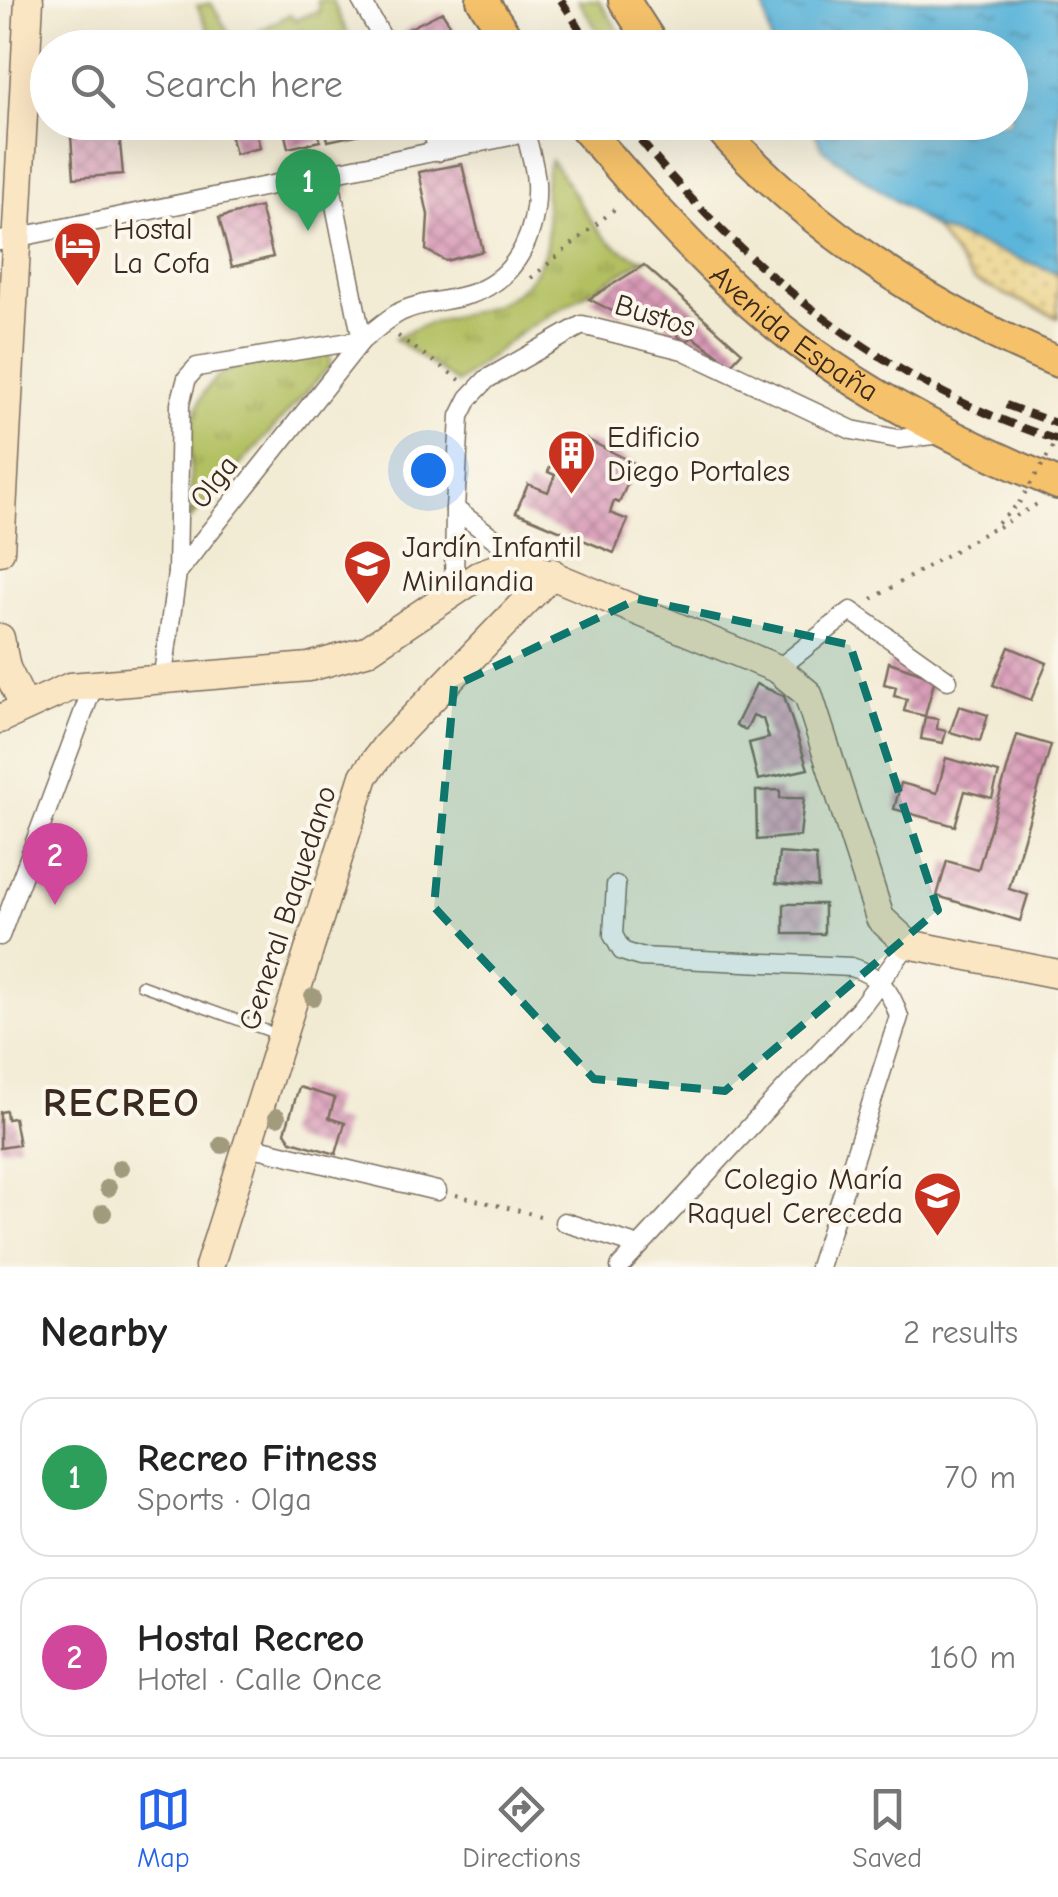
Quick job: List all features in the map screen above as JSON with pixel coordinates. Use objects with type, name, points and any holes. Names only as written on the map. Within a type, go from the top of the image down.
[{"type":"main road","points":[[482,0],[501,30]]},
{"type":"main road","points":[[624,0],[643,30]]},
{"type":"main road","name":"Avenida España","points":[[596,140],[676,232],[750,303],[815,354],[944,434],[1050,491]]},
{"type":"main road","points":[[731,140],[763,173],[839,236],[948,310],[1058,362]]},
{"type":"street","points":[[0,551],[8,240],[30,0]]},
{"type":"street","points":[[361,0],[378,30]]},
{"type":"street","points":[[435,140],[438,152]]},
{"type":"street","points":[[8,240],[329,176],[482,140]]},
{"type":"street","points":[[500,280],[516,262],[534,220],[534,162],[528,140]]},
{"type":"street","points":[[162,682],[177,573],[180,404],[187,378],[198,368],[362,340],[329,176]]},
{"type":"street","name":"Olga","points":[[177,573],[362,340],[399,312],[474,294],[500,280]]},
{"type":"street","name":"Bustos","points":[[475,391],[510,365],[582,325],[683,350],[852,430],[898,440],[944,434]]},
{"type":"street","points":[[454,588],[460,416],[475,391]]},
{"type":"street","points":[[455,510],[543,570],[778,669],[808,694],[880,918],[908,944],[1058,974]]},
{"type":"street","points":[[0,638],[13,713],[48,694],[94,684],[162,682],[309,666],[366,652],[454,588],[506,565],[543,570]]},
{"type":"street","name":"General Baquedano","points":[[210,1267],[364,776],[386,746],[543,570]]},
{"type":"street","points":[[778,669],[851,611],[948,680]]},
{"type":"street","points":[[0,936],[94,684]]},
{"type":"street","points":[[616,885],[613,935],[622,951],[640,957],[852,967],[881,982],[894,998],[899,1017],[818,1267]]},
{"type":"street","points":[[620,1267],[881,982],[908,944]]},
{"type":"street","points":[[249,1146],[437,1190]]},
{"type":"street","points":[[564,1222],[639,1246]]},
{"type":"lane","points":[[141,985],[282,1036]]},
{"type":"path","points":[[500,280],[520,287],[608,214]]},
{"type":"path","points":[[382,325],[475,391]]},
{"type":"path","points":[[851,611],[993,528],[1019,503],[1058,439]]},
{"type":"path","points":[[993,528],[1009,524],[1050,491]]},
{"type":"path","points":[[437,1190],[564,1222]]},
{"type":"highlighted area","points":[[638,599],[850,645],[938,910],[725,1091],[594,1079],[434,907],[454,686]]},
{"type":"green space","points":[[317,0],[332,0],[346,30],[262,30],[290,14],[296,20],[320,10]]},
{"type":"green space","points":[[578,0],[599,0],[618,30],[597,30]]},
{"type":"green space","points":[[211,3],[227,30],[209,30],[197,6]]},
{"type":"green space","points":[[551,160],[600,232],[627,253],[645,259],[521,332],[457,383],[395,339],[436,321],[500,302],[533,275],[547,242],[545,182]]},
{"type":"green space","points":[[330,353],[330,366],[190,520],[192,432],[204,392],[218,377],[237,367]]},
{"type":"sand","points":[[934,228],[1058,273],[1058,318],[973,280]]},
{"type":"water","points":[[763,0],[1058,0],[1058,273],[934,228],[823,150],[818,140],[1028,140],[1028,30],[769,30]]},
{"type":"building","points":[[442,12],[454,30],[406,30]]},
{"type":"building","points":[[71,140],[120,140],[123,174],[74,178]]},
{"type":"building","points":[[232,140],[258,140],[260,148],[235,154]]},
{"type":"building","points":[[286,140],[320,140],[320,141],[288,148]]},
{"type":"building","points":[[462,164],[483,251],[446,261],[426,250],[428,215],[419,172]]},
{"type":"building","points":[[260,207],[273,257],[232,267],[219,218]]},
{"type":"building","points":[[644,265],[742,352],[731,364],[693,337],[685,342],[656,316],[649,318],[632,303],[620,315],[589,299]]},
{"type":"building","name":"Edificio Diego Portales","points":[[563,436],[583,444],[586,439],[636,464],[619,503],[614,501],[610,513],[628,520],[614,553],[516,512],[528,484],[548,492],[555,475],[548,472]]},
{"type":"building","points":[[1009,647],[1047,663],[1031,700],[993,685]]},
{"type":"building","points":[[889,662],[935,678],[925,716],[904,711],[907,699],[894,696],[896,687],[884,684]]},
{"type":"building","points":[[756,684],[784,696],[808,769],[758,780],[749,743],[769,738],[763,719],[753,715],[746,730],[736,725]]},
{"type":"building","points":[[959,706],[988,715],[980,741],[950,732]]},
{"type":"building","points":[[925,717],[938,719],[937,729],[946,731],[943,743],[921,739]]},
{"type":"building","points":[[1017,735],[1051,745],[1009,889],[1028,895],[1020,921],[937,896],[947,861],[978,870]]},
{"type":"building","points":[[946,758],[999,773],[992,798],[965,791],[955,826],[894,809],[901,783],[937,793]]},
{"type":"building","points":[[780,790],[780,798],[804,798],[800,836],[757,840],[756,791]]},
{"type":"building","points":[[779,853],[816,856],[818,887],[776,883]]},
{"type":"building","points":[[784,904],[824,904],[824,934],[784,934]]},
{"type":"building","points":[[299,1087],[335,1098],[329,1118],[345,1123],[336,1154],[291,1141],[285,1132]]},
{"type":"building","points":[[6,1111],[7,1119],[14,1118],[19,1145],[0,1148],[0,1112]]},
{"type":"railway","points":[[561,0],[580,30]]},
{"type":"railway","points":[[641,140],[716,224],[818,314],[933,387],[994,417],[1058,440]]},
{"type":"railway","points":[[1006,405],[1058,424]]},
{"type":"place","name":"Recreo Fitness","points":[[308,231]]},
{"type":"place","name":"Hostal La Cofa","points":[[78,288]]},
{"type":"place","name":"Edificio Diego Portales","points":[[572,496]]},
{"type":"place","name":"Jardín Infantil Minilandia","points":[[367,606]]},
{"type":"place","name":"Hostal Recreo","points":[[55,905]]},
{"type":"place","name":"Colegio María Raquel Cereceda","points":[[938,1238]]},
{"type":"district","name":"RECREO","points":[[122,1103]]}]
